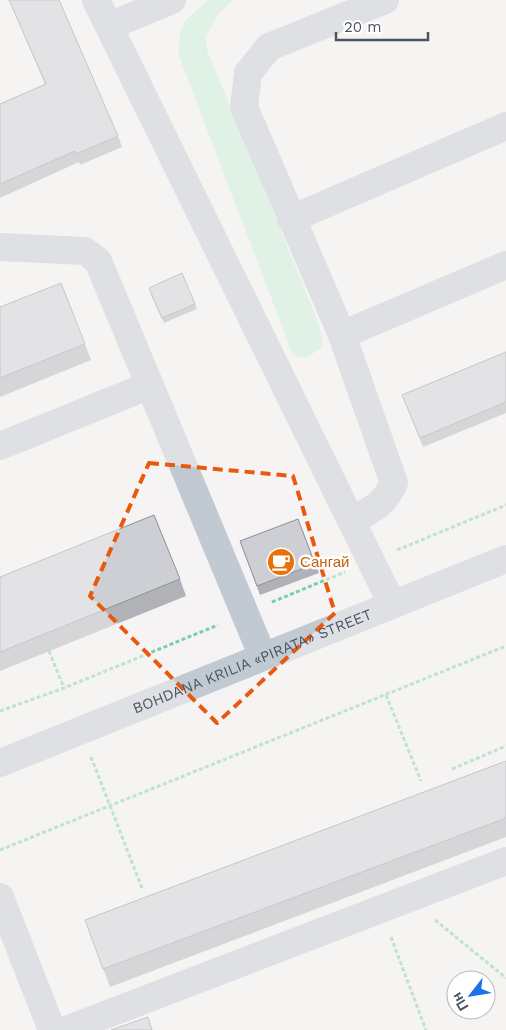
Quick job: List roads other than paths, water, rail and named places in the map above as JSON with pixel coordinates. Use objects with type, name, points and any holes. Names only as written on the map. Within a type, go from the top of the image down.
[{"type":"street","points":[[96,0],[392,604]]},
{"type":"street","points":[[109,26],[172,0]]},
{"type":"street","points":[[351,521],[379,506],[394,483],[342,336],[244,107],[248,73],[269,47],[385,0]]},
{"type":"street","points":[[292,219],[506,126]]},
{"type":"street","points":[[0,247],[85,251],[98,261],[263,657]]},
{"type":"street","points":[[342,336],[506,265]]},
{"type":"street","points":[[0,446],[150,385]]},
{"type":"street","name":"BOHDANA KRILIA «PIRATA» STREET","points":[[0,763],[506,559]]},
{"type":"street","points":[[66,1030],[506,861]]},
{"type":"street","points":[[0,897],[52,1030]]},
{"type":"place","name":"Сангай","points":[[281,562]]}]
